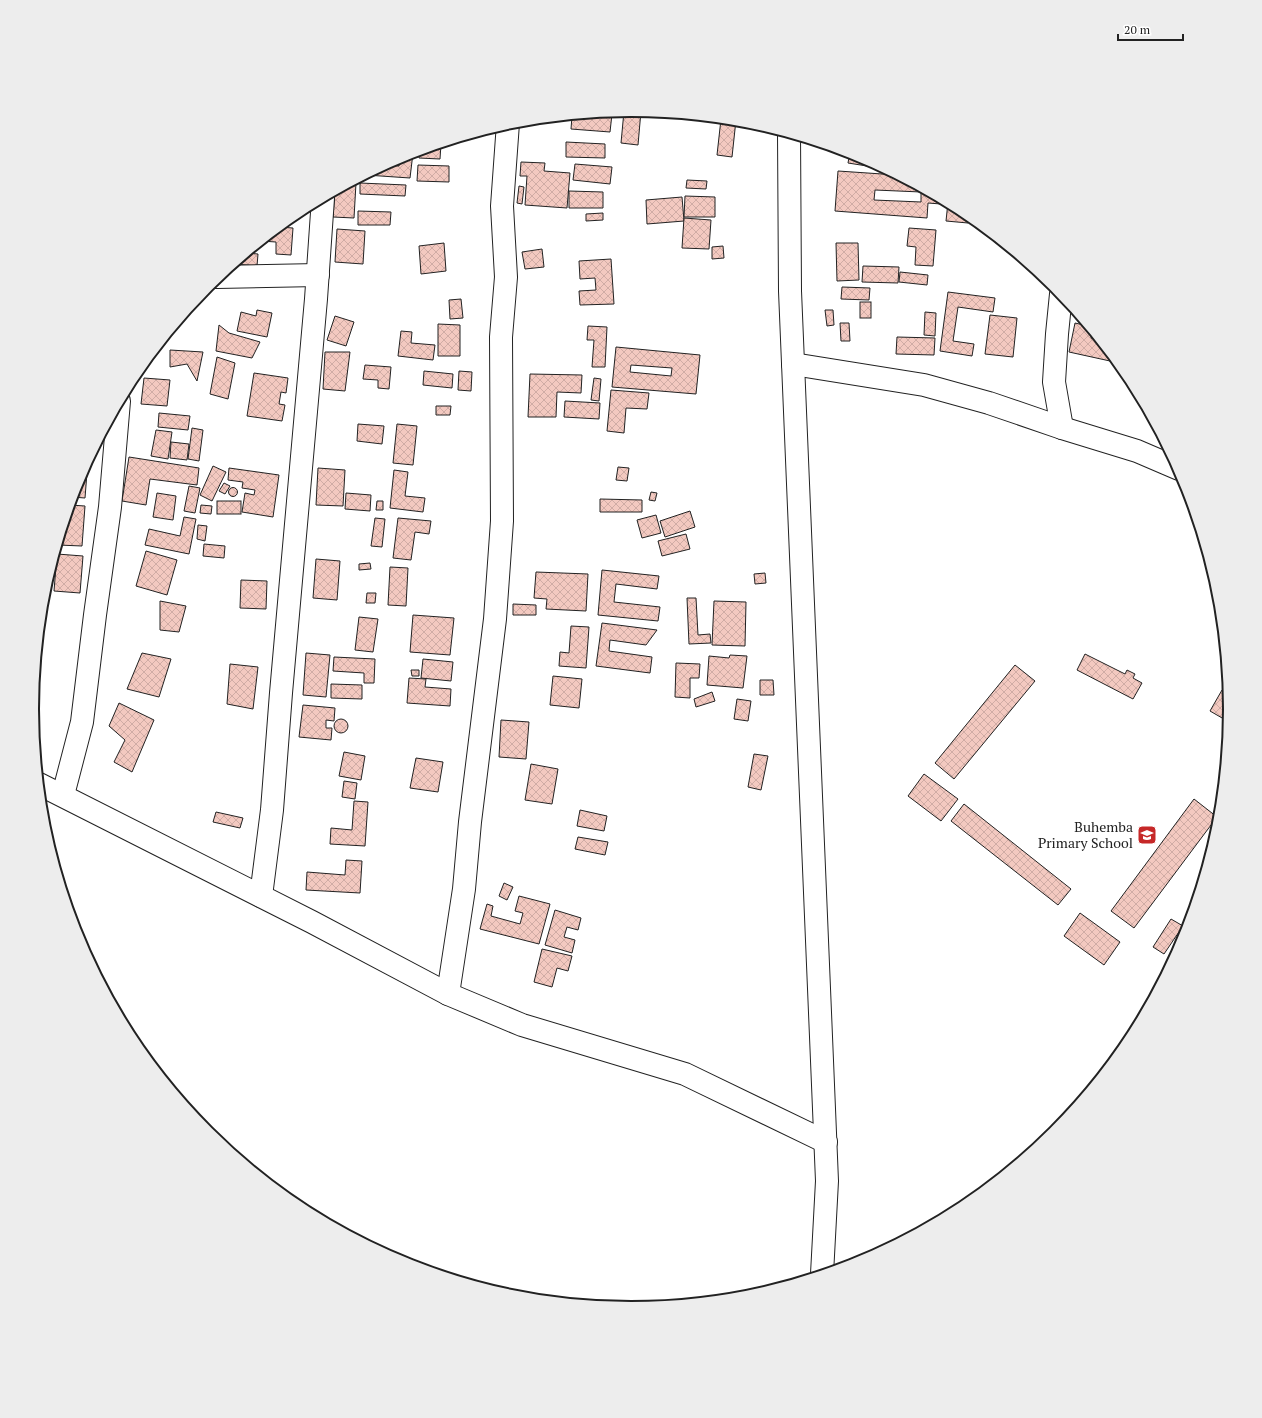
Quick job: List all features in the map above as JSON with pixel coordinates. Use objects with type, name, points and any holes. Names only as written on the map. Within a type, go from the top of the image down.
[{"type":"street","points":[[448,994],[464,889],[470,822],[495,619],[502,521],[501,337],[506,277],[502,206],[507,130]]},
{"type":"street","points":[[788,138],[790,291],[828,1182],[822,1270]]},
{"type":"street","points":[[261,896],[272,810],[280,693],[318,275],[323,204]]},
{"type":"street","points":[[226,278],[318,275]]},
{"type":"street","points":[[1060,301],[1054,382],[1062,428]]},
{"type":"street","points":[[793,364],[924,385],[989,403],[1062,428],[1137,451],[1171,466]]},
{"type":"street","points":[[63,795],[82,722],[110,507],[119,411]]},
{"type":"street","points":[[44,786],[261,896],[448,994],[522,1025],[685,1074],[826,1142]]},
{"type":"building","points":[[612,117],[610,132],[571,129],[572,120]]},
{"type":"building","points":[[623,117],[640,117],[638,145],[621,143]]},
{"type":"building","points":[[720,124],[735,126],[732,157],[717,155]]},
{"type":"building","points":[[566,142],[605,144],[605,158],[566,157]]},
{"type":"building","points":[[441,148],[440,159],[419,158],[419,156]]},
{"type":"building","points":[[412,159],[410,178],[374,176],[396,166],[399,166],[399,164]]},
{"type":"building","points":[[849,159],[867,166],[848,163]]},
{"type":"building","points":[[521,162],[545,163],[544,171],[570,173],[567,208],[525,205],[527,176],[520,176]]},
{"type":"building","points":[[575,164],[612,167],[610,184],[573,180]]},
{"type":"building","points":[[418,165],[449,166],[449,182],[417,181]]},
{"type":"building","points":[[838,171],[885,174],[893,178],[919,192],[875,190],[874,200],[921,202],[921,193],[939,204],[928,203],[927,218],[835,211]]},
{"type":"building","points":[[687,180],[707,181],[706,189],[686,188]]},
{"type":"building","points":[[360,183],[406,185],[405,196],[360,194]]},
{"type":"building","points":[[356,185],[354,218],[333,217],[335,196]]},
{"type":"building","points":[[519,186],[524,187],[522,204],[517,203]]},
{"type":"building","points":[[569,191],[603,192],[603,208],[569,208]]},
{"type":"building","points":[[685,196],[715,197],[715,217],[684,217]]},
{"type":"building","points":[[682,197],[684,221],[647,224],[646,200]]},
{"type":"building","points":[[947,209],[968,223],[946,221]]},
{"type":"building","points":[[358,211],[391,212],[390,225],[358,225]]},
{"type":"building","points":[[603,213],[603,220],[586,221],[586,214]]},
{"type":"building","points":[[684,218],[711,220],[709,249],[682,248]]},
{"type":"building","points":[[287,228],[293,228],[291,255],[276,254],[276,242],[268,241]]},
{"type":"building","points":[[909,228],[936,230],[933,266],[915,265],[916,247],[907,246]]},
{"type":"building","points":[[337,229],[365,231],[363,264],[335,262]]},
{"type":"building","points":[[444,243],[446,271],[421,274],[419,246]]},
{"type":"building","points":[[836,243],[858,243],[859,280],[837,281]]},
{"type":"building","points":[[723,246],[724,258],[712,259],[712,247]]},
{"type":"building","points":[[542,249],[544,267],[525,269],[522,252]]},
{"type":"building","points":[[253,254],[258,254],[257,266],[240,265]]},
{"type":"building","points":[[611,259],[614,304],[580,305],[579,291],[596,290],[595,278],[580,279],[579,261]]},
{"type":"building","points":[[863,266],[899,267],[898,283],[862,282]]},
{"type":"building","points":[[900,272],[928,275],[927,285],[899,282]]},
{"type":"building","points":[[842,287],[870,288],[869,300],[841,299]]},
{"type":"building","points":[[948,292],[995,298],[993,312],[958,307],[953,341],[974,344],[972,356],[940,351]]},
{"type":"building","points":[[461,299],[463,318],[450,319],[449,300]]},
{"type":"building","points":[[860,302],[871,302],[871,318],[860,318]]},
{"type":"building","points":[[257,310],[272,313],[267,337],[237,331],[241,312],[256,316]]},
{"type":"building","points":[[825,310],[833,310],[834,325],[827,326]]},
{"type":"building","points":[[925,312],[936,313],[935,336],[924,335]]},
{"type":"building","points":[[990,315],[1017,318],[1013,357],[985,354]]},
{"type":"building","points":[[335,316],[354,322],[346,346],[327,340]]},
{"type":"building","points":[[840,323],[849,323],[850,341],[841,341]]},
{"type":"building","points":[[1075,323],[1080,324],[1109,361],[1069,352]]},
{"type":"building","points":[[438,324],[460,325],[460,356],[438,356]]},
{"type":"building","points":[[219,325],[229,333],[260,342],[252,358],[216,351]]},
{"type":"building","points":[[588,326],[607,327],[605,367],[592,367],[594,340],[587,340]]},
{"type":"building","points":[[401,331],[412,332],[411,343],[435,345],[433,360],[398,356]]},
{"type":"building","points":[[897,337],[935,338],[934,355],[896,354]]},
{"type":"building","points":[[616,347],[700,355],[696,394],[612,387]],"holes":[[[631,365],[672,368],[671,376],[630,372]]]},
{"type":"building","points":[[170,350],[203,352],[197,381],[187,364],[170,367]]},
{"type":"building","points":[[325,352],[350,352],[345,391],[323,389]]},
{"type":"building","points":[[217,357],[235,363],[228,399],[210,394]]},
{"type":"building","points":[[365,365],[391,367],[389,389],[378,388],[378,380],[363,379]]},
{"type":"building","points":[[424,371],[453,374],[452,388],[423,385]]},
{"type":"building","points":[[459,371],[472,372],[471,391],[458,390]]},
{"type":"building","points":[[254,373],[288,378],[286,393],[281,392],[279,404],[285,405],[282,421],[247,416]]},
{"type":"building","points":[[530,374],[582,375],[581,393],[557,392],[556,417],[528,417]]},
{"type":"building","points":[[144,378],[170,380],[167,406],[141,404]]},
{"type":"building","points":[[594,378],[601,379],[599,401],[591,400]]},
{"type":"building","points":[[611,390],[649,393],[647,409],[626,408],[624,433],[607,431]]},
{"type":"building","points":[[565,401],[600,403],[599,419],[564,417]]},
{"type":"building","points":[[436,406],[451,406],[450,415],[436,415]]},
{"type":"building","points":[[159,413],[190,416],[188,430],[158,427]]},
{"type":"building","points":[[358,424],[384,426],[382,444],[357,441]]},
{"type":"building","points":[[397,424],[417,426],[413,465],[393,463]]},
{"type":"building","points":[[192,428],[203,430],[199,461],[188,459]]},
{"type":"building","points":[[156,430],[172,432],[168,459],[151,456]]},
{"type":"building","points":[[171,442],[189,444],[187,460],[170,458]]},
{"type":"building","points":[[129,457],[199,468],[197,485],[150,479],[146,505],[122,501]]},
{"type":"building","points":[[213,466],[226,472],[212,501],[200,495]]},
{"type":"building","points":[[618,467],[629,468],[627,481],[616,480]]},
{"type":"building","points":[[229,468],[279,475],[273,517],[242,512],[245,493],[254,495],[255,490],[242,488],[243,482],[228,480]]},
{"type":"building","points":[[318,468],[345,470],[343,506],[316,505]]},
{"type":"building","points":[[394,470],[408,472],[405,496],[425,498],[423,512],[390,508]]},
{"type":"building","points":[[87,476],[85,498],[78,497]]},
{"type":"building","points":[[224,483],[230,486],[225,494],[219,491]]},
{"type":"building","points":[[189,486],[200,488],[195,513],[184,511]]},
{"type":"building","points":[[233,487],[238,492],[233,497],[228,492]]},
{"type":"building","points":[[651,492],[657,493],[655,501],[649,500]]},
{"type":"building","points":[[157,493],[176,496],[173,520],[153,517]]},
{"type":"building","points":[[346,493],[371,495],[370,511],[345,509]]},
{"type":"building","points":[[600,499],[642,500],[642,512],[600,512]]},
{"type":"building","points":[[217,501],[241,501],[241,514],[217,514]]},
{"type":"building","points":[[377,501],[383,501],[383,510],[376,510]]},
{"type":"building","points":[[75,505],[85,506],[82,546],[62,545]]},
{"type":"building","points":[[201,505],[212,506],[211,514],[200,513]]},
{"type":"building","points":[[690,511],[695,527],[665,537],[660,521]]},
{"type":"building","points":[[656,515],[661,533],[642,538],[637,520]]},
{"type":"building","points":[[184,517],[196,519],[189,554],[145,545],[149,529],[180,536]]},
{"type":"building","points":[[375,518],[385,519],[382,547],[371,546]]},
{"type":"building","points":[[398,518],[431,521],[429,534],[415,532],[411,560],[393,558]]},
{"type":"building","points":[[198,525],[207,526],[205,541],[197,539]]},
{"type":"building","points":[[686,534],[690,549],[662,556],[658,541]]},
{"type":"building","points":[[204,544],[225,546],[224,558],[203,556]]},
{"type":"building","points":[[146,551],[177,560],[167,595],[136,586]]},
{"type":"building","points":[[60,554],[83,556],[80,593],[54,591],[56,570]]},
{"type":"building","points":[[316,559],[340,561],[337,600],[313,598]]},
{"type":"building","points":[[370,563],[371,569],[359,570],[359,564]]},
{"type":"building","points":[[390,567],[408,568],[406,606],[388,605]]},
{"type":"building","points":[[602,570],[659,576],[657,589],[616,584],[614,602],[660,607],[658,621],[598,615]]},
{"type":"building","points":[[536,572],[588,574],[586,611],[546,609],[547,599],[534,598]]},
{"type":"building","points":[[765,573],[766,583],[755,584],[754,574]]},
{"type":"building","points":[[241,580],[267,581],[266,609],[240,608]]},
{"type":"building","points":[[367,593],[376,593],[375,603],[366,603]]},
{"type":"building","points":[[687,598],[696,598],[698,635],[710,634],[711,643],[689,644]]},
{"type":"building","points":[[160,601],[186,606],[179,632],[160,630]]},
{"type":"building","points":[[714,601],[746,602],[745,646],[712,645]]},
{"type":"building","points":[[513,604],[536,605],[536,615],[513,615]]},
{"type":"building","points":[[413,615],[454,618],[450,655],[410,652]]},
{"type":"building","points":[[359,617],[378,619],[373,652],[355,650]]},
{"type":"building","points":[[602,623],[657,630],[646,645],[610,640],[609,651],[652,657],[650,673],[596,666]]},
{"type":"building","points":[[571,626],[589,627],[586,668],[559,666],[560,652],[569,653]]},
{"type":"building","points":[[142,653],[171,659],[159,697],[127,689]]},
{"type":"building","points":[[306,653],[330,655],[326,697],[303,695]]},
{"type":"building","points":[[1085,654],[1125,674],[1127,670],[1135,674],[1133,678],[1142,683],[1133,699],[1077,670]]},
{"type":"building","points":[[730,655],[747,656],[743,688],[707,685],[709,656],[729,658]]},
{"type":"building","points":[[334,657],[375,659],[374,683],[364,683],[364,673],[333,671]]},
{"type":"building","points":[[423,659],[453,662],[451,681],[421,678]]},
{"type":"building","points":[[676,663],[700,664],[699,678],[690,678],[690,698],[675,697]]},
{"type":"building","points":[[230,664],[258,667],[253,709],[227,704]]},
{"type":"building","points":[[1015,665],[1035,681],[954,779],[935,763]]},
{"type":"building","points":[[411,670],[419,670],[419,676],[412,676]]},
{"type":"building","points":[[553,676],[582,679],[579,708],[550,705]]},
{"type":"building","points":[[409,678],[426,679],[425,687],[451,689],[450,706],[407,703]]},
{"type":"building","points":[[760,680],[773,680],[774,695],[760,695]]},
{"type":"building","points":[[331,684],[362,685],[362,699],[331,698]]},
{"type":"building","points":[[1222,690],[1223,718],[1210,711]]},
{"type":"building","points":[[712,692],[715,701],[696,707],[694,699]]},
{"type":"building","points":[[737,699],[751,701],[748,721],[734,719]]},
{"type":"building","points":[[119,703],[154,720],[132,772],[114,762],[125,740],[109,726]]},
{"type":"building","points":[[303,705],[335,708],[334,721],[326,720],[326,728],[332,728],[331,740],[299,737]]},
{"type":"building","points":[[341,719],[346,721],[348,726],[346,731],[341,733],[336,731],[334,726],[336,721]]},
{"type":"building","points":[[501,720],[529,722],[526,759],[499,757]]},
{"type":"building","points":[[344,752],[365,756],[361,780],[339,776]]},
{"type":"building","points":[[754,754],[768,756],[761,790],[748,787]]},
{"type":"building","points":[[416,758],[443,762],[438,792],[410,788]]},
{"type":"building","points":[[531,764],[558,769],[552,804],[525,800]]},
{"type":"building","points":[[924,774],[958,799],[941,821],[908,796]]},
{"type":"building","points":[[344,781],[357,783],[355,799],[342,797]]},
{"type":"building","points":[[1194,799],[1214,814],[1212,824],[1134,928],[1111,911]]},
{"type":"building","points":[[354,801],[368,802],[365,846],[330,844],[331,828],[352,830]]},
{"type":"building","points":[[964,804],[1071,889],[1058,905],[951,821]]},
{"type":"building","points":[[580,810],[607,816],[604,831],[577,826]]},
{"type":"building","points":[[216,812],[243,818],[240,828],[213,822]]},
{"type":"building","points":[[578,837],[608,842],[605,855],[575,849]]},
{"type":"building","points":[[346,860],[362,861],[360,893],[306,890],[307,872],[345,875]]},
{"type":"building","points":[[504,883],[513,887],[507,900],[499,896]]},
{"type":"building","points":[[519,896],[550,904],[539,944],[480,929],[487,904],[493,906],[491,916],[520,924],[523,913],[515,911]]},
{"type":"building","points":[[555,910],[581,918],[578,930],[567,927],[564,937],[575,940],[572,953],[545,945]]},
{"type":"building","points":[[1080,913],[1120,942],[1104,965],[1064,936]]},
{"type":"building","points":[[1171,919],[1182,925],[1164,954],[1153,947]]},
{"type":"building","points":[[542,949],[572,956],[568,971],[557,968],[552,987],[534,982]]},
{"type":"place","name":"Buhemba Primary School","points":[[1147,835]]}]
